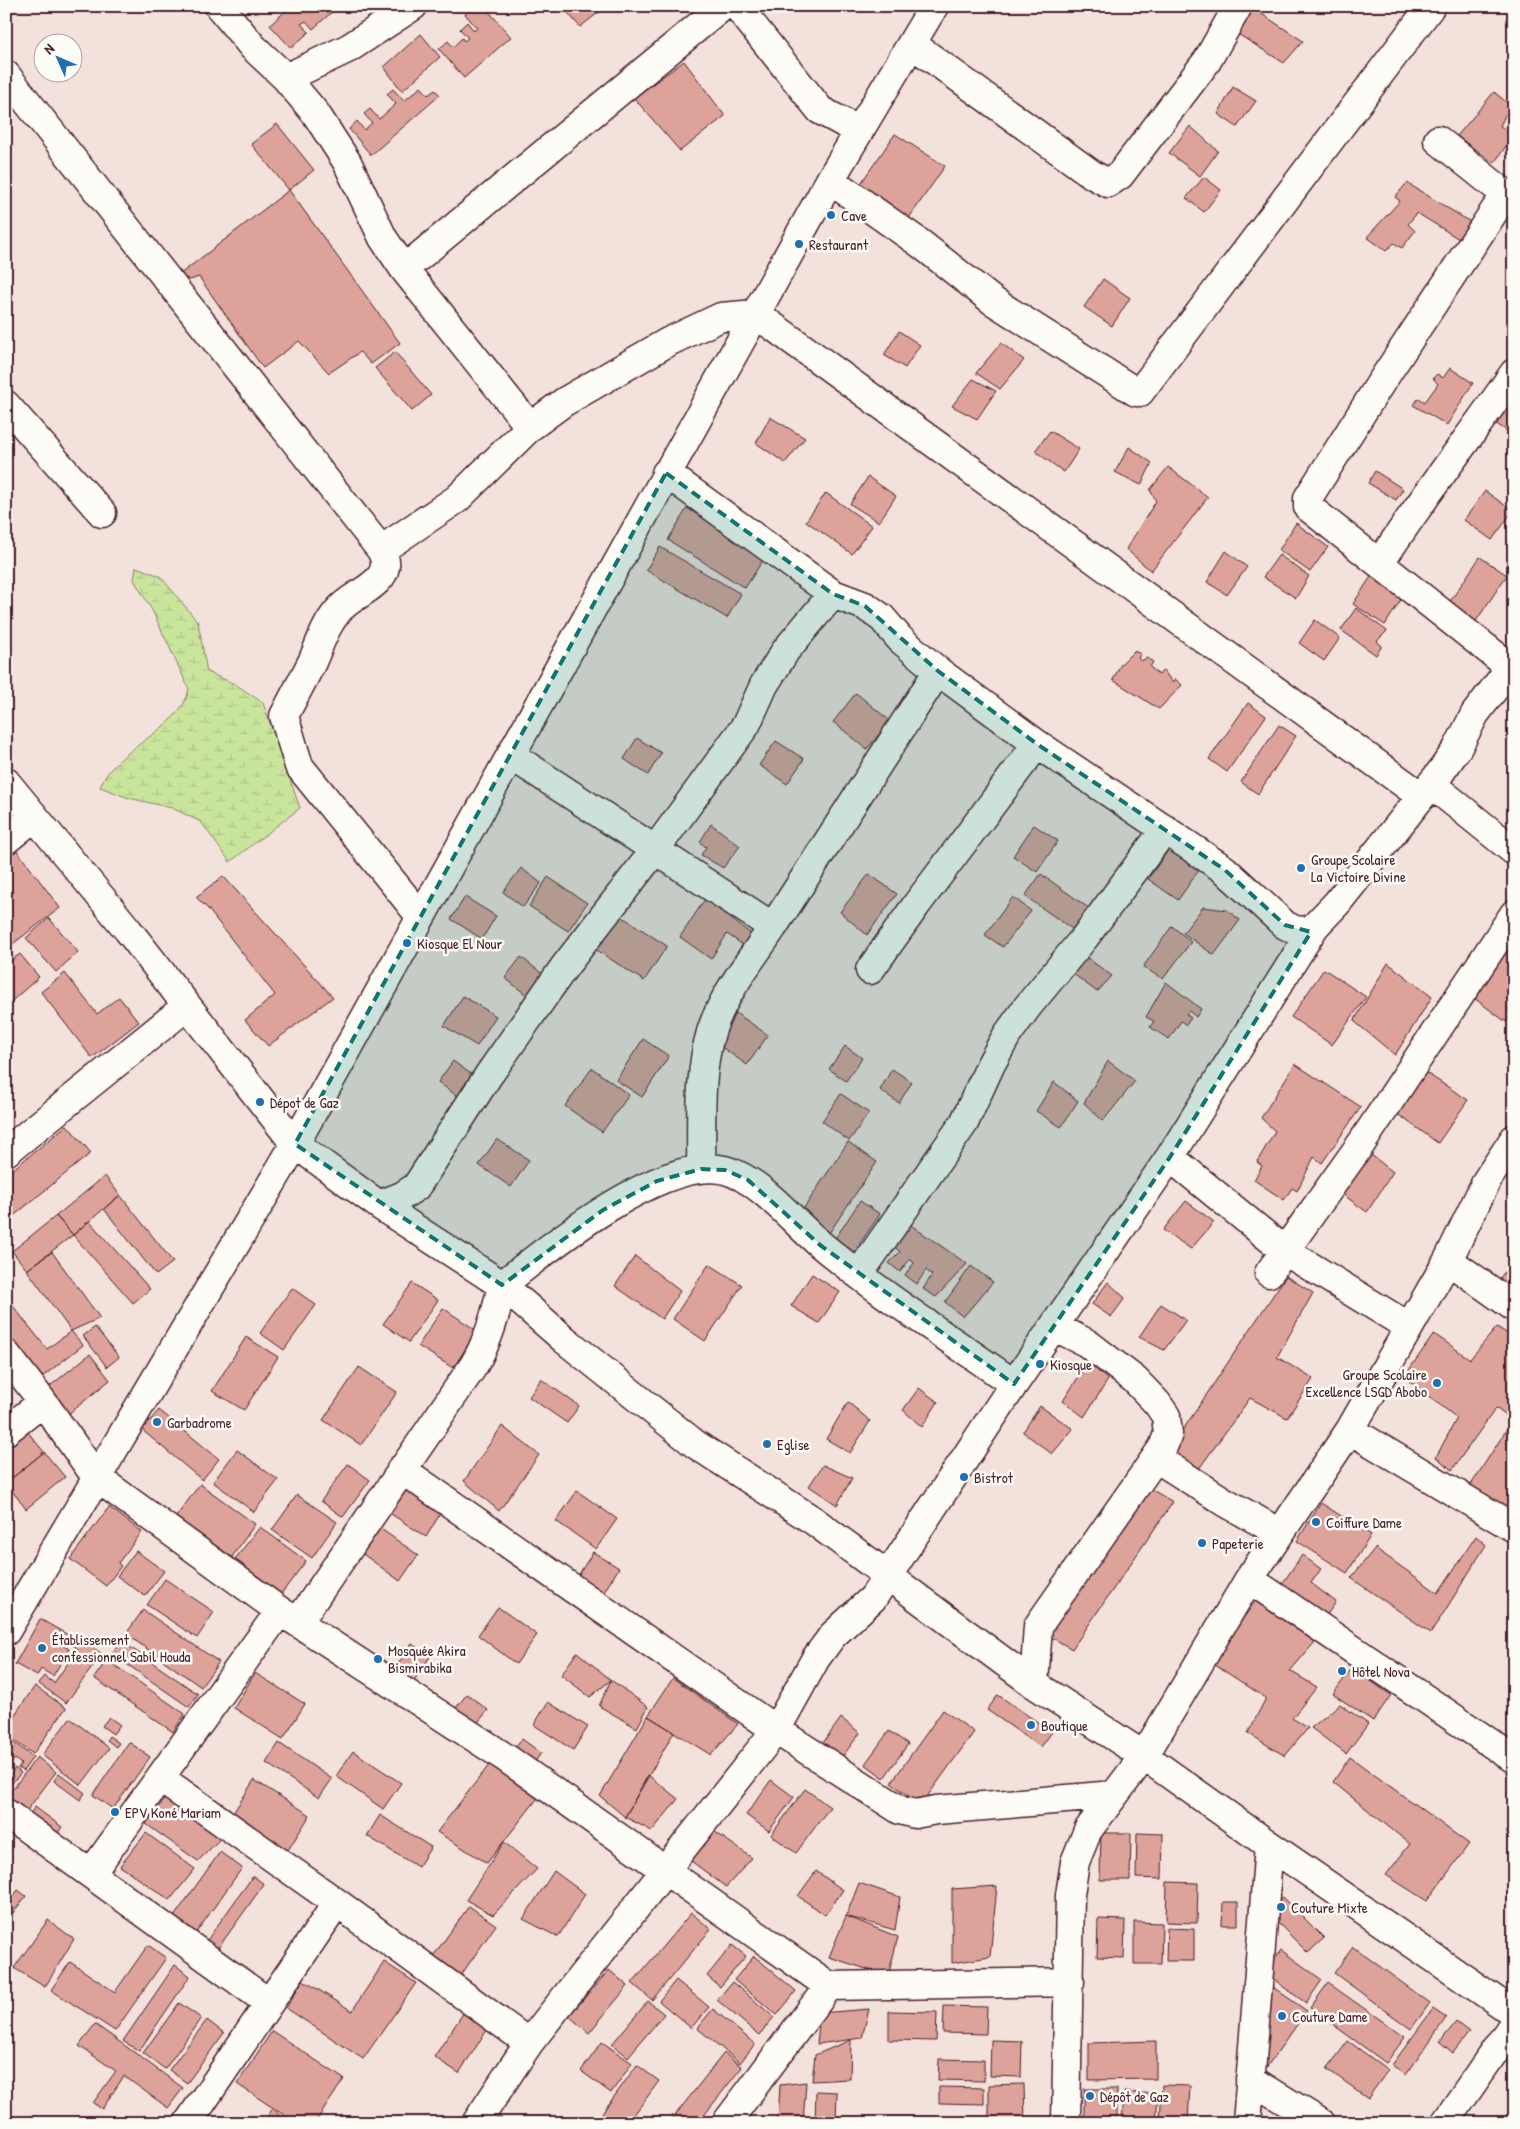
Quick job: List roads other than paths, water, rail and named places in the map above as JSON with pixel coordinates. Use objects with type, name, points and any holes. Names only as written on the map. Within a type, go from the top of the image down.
[{"type":"street","points":[[219,6],[253,47],[286,78],[316,114],[346,162],[383,238],[404,269],[530,428]]},
{"type":"street","points":[[286,78],[349,48],[413,6]]},
{"type":"street","points":[[404,269],[723,6]]},
{"type":"street","points":[[737,6],[820,110],[859,131]]},
{"type":"street","points":[[6,1631],[295,1144],[830,180],[934,6]]},
{"type":"street","points":[[912,44],[1093,175],[1108,183],[1120,175],[1207,62],[1238,6]]},
{"type":"street","points":[[830,180],[936,255],[993,301],[1136,392],[1140,392],[1430,6]]},
{"type":"street","points":[[6,75],[381,550],[386,560],[385,568],[377,581],[339,609],[321,637],[312,662],[284,716],[298,766],[421,916]]},
{"type":"street","points":[[476,2123],[529,2043],[776,1730],[802,1680],[833,1635],[873,1598],[1014,1384],[1055,1327],[1170,1157],[1311,932],[1426,790],[1456,749],[1475,714],[1512,665],[1308,507],[1308,498],[1395,360],[1510,198],[1438,140]]},
{"type":"street","points":[[381,550],[457,499],[530,428],[564,402],[668,342],[721,316],[756,314],[1514,851]]},
{"type":"street","points":[[1380,564],[1420,502],[1462,448],[1514,373]]},
{"type":"street","points":[[6,405],[102,513]]},
{"type":"street","points":[[666,473],[833,594],[865,606],[876,614],[900,639],[938,672],[1037,744],[1225,870],[1285,925],[1294,930],[1311,932]]},
{"type":"street","points":[[379,1205],[402,1196],[416,1187],[560,973],[655,850],[746,726],[764,685],[786,650],[833,594]]},
{"type":"street","points":[[701,1169],[704,1067],[711,1032],[730,992],[938,672]]},
{"type":"street","points":[[870,970],[916,904],[1037,744]]},
{"type":"street","points":[[512,756],[773,927]]},
{"type":"street","points":[[6,782],[33,818],[128,930],[295,1144],[379,1205],[502,1285],[564,1340],[695,1444],[814,1520],[888,1573],[1034,1684],[1144,1756],[1268,1846],[1514,2013]]},
{"type":"street","points":[[6,840],[33,818]]},
{"type":"street","points":[[858,1274],[964,1123],[991,1064],[1007,1035],[1028,1006],[1085,937],[1165,829]]},
{"type":"street","points":[[1269,1273],[1360,1144],[1514,914]]},
{"type":"street","points":[[6,1152],[187,1006]]},
{"type":"street","points":[[1066,2123],[1070,1982],[1070,1895],[1075,1862],[1088,1830],[1144,1756],[1249,1579],[1350,1430],[1448,1260],[1487,1180],[1514,1140]]},
{"type":"street","points":[[1170,1157],[1285,1251],[1409,1327]]},
{"type":"street","points":[[92,1872],[160,1778],[290,1616],[460,1388],[486,1344],[495,1318],[502,1285],[603,1210],[657,1181],[701,1169],[725,1170],[748,1180],[820,1245],[1014,1384]]},
{"type":"street","points":[[1448,1260],[1514,1307]]},
{"type":"street","points":[[1034,1684],[1038,1626],[1156,1458],[1168,1434],[1166,1416],[1157,1403],[1135,1380],[1087,1343],[1055,1327]]},
{"type":"street","points":[[6,1354],[43,1402],[96,1477],[290,1616],[506,1758],[829,1986],[1070,1982]]},
{"type":"street","points":[[6,1431],[43,1402]]},
{"type":"street","points":[[1350,1430],[1514,1528]]},
{"type":"street","points":[[1156,1458],[1225,1502],[1280,1533]]},
{"type":"street","points":[[401,1469],[776,1730],[900,1810],[915,1814],[936,1810],[1114,1795]]},
{"type":"street","points":[[1249,1579],[1514,1759]]},
{"type":"street","points":[[160,1778],[337,1903],[529,2043]]},
{"type":"street","points":[[6,1813],[92,1872],[269,2003]]},
{"type":"street","points":[[1247,2123],[1268,1846]]},
{"type":"street","points":[[188,2123],[337,1903]]},
{"type":"street","points":[[726,2123],[829,1986]]},
{"type":"street","points":[[1445,2123],[1514,2022]]},
{"type":"street","points":[[1250,2079],[1321,2123]]},
{"type":"place","name":"Cave","points":[[831,215]]},
{"type":"place","name":"Restaurant","points":[[799,244]]},
{"type":"place","name":"Groupe Scolaire La Victoire Divine","points":[[1301,868]]},
{"type":"place","name":"Kiosque El Nour","points":[[407,943]]},
{"type":"place","name":"Dépot de Gaz","points":[[260,1102]]},
{"type":"place","name":"Kiosque","points":[[1040,1364]]},
{"type":"place","name":"Groupe Scolaire Excellence LSGD Abobo","points":[[1437,1383]]},
{"type":"place","name":"Garbadrome","points":[[157,1422]]},
{"type":"place","name":"Eglise","points":[[767,1444]]},
{"type":"place","name":"Bistrot","points":[[964,1477]]},
{"type":"place","name":"Coiffure Dame","points":[[1316,1522]]},
{"type":"place","name":"Papeterie","points":[[1202,1543]]},
{"type":"place","name":"Établissement confessionnel Sabil Houda","points":[[42,1648]]},
{"type":"place","name":"Mosquée Akira Bismirabika","points":[[378,1659]]},
{"type":"place","name":"Hôtel Nova","points":[[1342,1671]]},
{"type":"place","name":"Boutique","points":[[1031,1725]]},
{"type":"place","name":"EPV Koné Mariam","points":[[115,1812]]},
{"type":"place","name":"Couture Mixte","points":[[1281,1907]]},
{"type":"place","name":"Couture Dame","points":[[1282,2016]]},
{"type":"place","name":"Dépôt de Gaz","points":[[1090,2096]]}]
